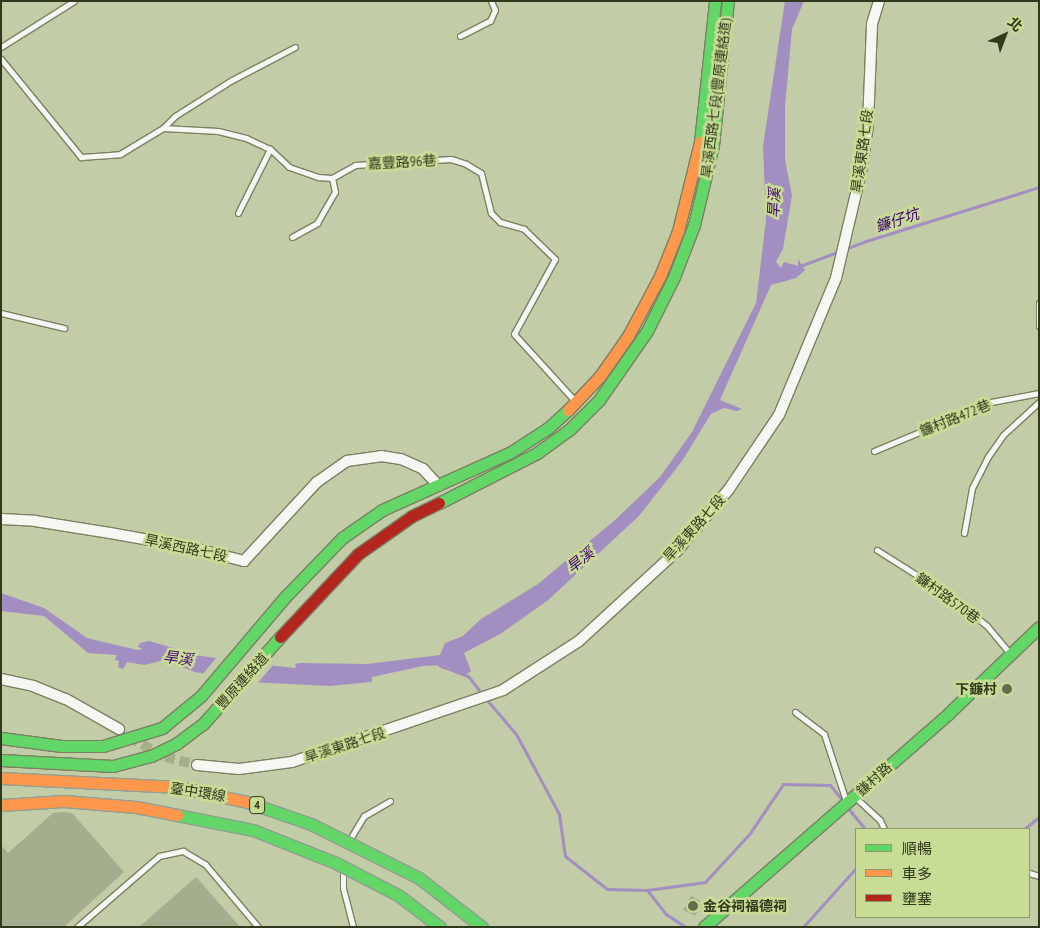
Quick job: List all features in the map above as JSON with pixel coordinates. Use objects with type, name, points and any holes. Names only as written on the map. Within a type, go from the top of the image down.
[{"type":"main road","name":"旱溪西路七段(豐原連絡道)","points":[[439,486],[511,452],[548,428],[576,403],[600,376],[628,336],[660,276],[678,231],[700,138],[715,1]]},
{"type":"main road","name":"旱溪西路七段(豐原連絡道)","points":[[442,501],[522,463],[563,434],[599,400],[647,331],[681,260],[704,186],[715,126],[728,1]]},
{"type":"main road","name":"豐原連絡道","points":[[1,738],[61,746],[102,746],[154,732],[172,722],[214,682],[334,545],[382,510],[439,486]]},
{"type":"main road","name":"豐原連絡道","points":[[1,760],[71,766],[113,766],[151,756],[190,735],[228,697],[342,568],[397,524],[442,501]]},
{"type":"main road","name":"鎌村路","points":[[709,925],[851,800],[1039,628]]},
{"type":"main road","name":"臺中環線","points":[[1,778],[179,788],[235,798],[278,811],[419,878],[482,927]]},
{"type":"main road","name":"臺中環線","points":[[1,804],[64,801],[136,807],[252,830],[334,862],[398,895],[440,927]]},
{"type":"street","name":"旱溪東路七段","points":[[197,765],[239,769],[292,762],[496,694],[527,677],[579,641],[677,551],[729,490],[778,415],[836,278],[862,172],[868,125],[872,24],[879,1]]},
{"type":"street","name":"旱溪西路七段","points":[[1,519],[35,520],[194,548],[244,561],[317,482],[347,461],[381,456],[401,459],[423,469],[439,486]]},
{"type":"street","points":[[1,679],[33,686],[66,699],[119,729]]},
{"type":"lane","points":[[1,46],[74,1]]},
{"type":"lane","points":[[460,36],[490,21],[495,10],[491,1]]},
{"type":"lane","points":[[1,58],[81,157],[120,154],[163,128],[175,116],[232,80],[295,47]]},
{"type":"lane","points":[[163,128],[218,131],[246,138],[270,149],[289,167],[332,178],[335,192],[317,223],[292,237]]},
{"type":"lane","points":[[238,213],[270,149]]},
{"type":"lane","name":"嘉豐路96巷","points":[[332,178],[355,165],[451,159],[481,173],[491,213],[500,222],[524,229],[555,259],[514,334],[576,403]]},
{"type":"lane","points":[[1039,303],[1039,326]]},
{"type":"lane","points":[[1,313],[64,328]]},
{"type":"lane","name":"鐮村路472巷","points":[[874,451],[991,402],[1039,392]]},
{"type":"lane","points":[[964,533],[972,488],[987,458],[1003,435],[1039,402]]},
{"type":"lane","name":"鐮村路570巷","points":[[877,550],[950,596],[987,626],[1011,654]]},
{"type":"lane","points":[[795,712],[824,734],[851,800],[880,820],[884,828]]},
{"type":"lane","points":[[353,927],[343,888],[346,853],[356,826],[364,816],[390,801]]},
{"type":"lane","points":[[77,927],[159,856],[183,851],[205,864],[258,927]]},
{"type":"water","name":"旱溪","points":[[785,1],[804,1],[792,29],[785,106],[785,160],[792,195],[783,249],[776,262],[781,268],[784,262],[798,266],[798,259],[805,270],[796,278],[771,285],[720,400],[742,409],[737,411],[724,408],[711,414],[682,461],[639,516],[547,601],[500,634],[464,653],[471,671],[464,676],[444,665],[423,666],[372,677],[372,682],[330,686],[250,682],[195,672],[165,660],[144,665],[127,662],[123,669],[118,667],[119,661],[115,660],[117,655],[88,653],[44,616],[1,611],[1,593],[44,608],[87,638],[137,650],[143,649],[138,647],[140,643],[149,641],[201,656],[296,668],[295,664],[300,663],[367,664],[440,655],[445,643],[463,636],[481,619],[538,584],[615,520],[660,477],[692,432],[756,303],[766,220],[763,146]]},
{"type":"pier","points":[[218,656],[275,663],[256,685],[201,676]]},
{"type":"building","points":[[53,813],[72,813],[124,872],[64,927],[1,927],[1,845],[8,853]]},
{"type":"building","points":[[196,877],[240,927],[139,927]]},
{"type":"building","name":"金谷祠福德祠","points":[[691,896],[702,902],[695,916],[683,910]]},
{"type":"waterway","name":"鐮仔坑","points":[[800,266],[866,241],[1039,187]]},
{"type":"waterway","points":[[439,665],[468,676],[482,694]]},
{"type":"waterway","points":[[486,699],[516,734],[559,814],[565,856],[607,889],[647,890],[705,882],[750,833],[783,784],[830,785],[843,801]]},
{"type":"waterway","points":[[848,808],[864,828]]},
{"type":"waterway","points":[[1025,828],[1039,817]]},
{"type":"waterway","points":[[803,927],[855,869]]},
{"type":"waterway","points":[[647,890],[666,914],[685,927]]},
{"type":"tunnel","points":[[129,737],[165,757],[197,765]]},
{"type":"traffic: fast","points":[[700,142],[715,1]]},
{"type":"traffic: fast","points":[[439,503],[537,453],[569,430],[599,400],[647,331],[674,277],[694,225],[713,145],[728,1]]},
{"type":"traffic: fast","points":[[1,738],[61,746],[103,746],[162,728],[201,696],[285,597],[342,538],[382,510],[511,452],[548,428],[568,410]]},
{"type":"traffic: fast","points":[[704,927],[949,713],[1039,627]]},
{"type":"traffic: fast","points":[[1,760],[113,766],[151,756],[176,744],[203,724],[280,637]]},
{"type":"traffic: fast","points":[[247,802],[311,824],[419,878],[482,927]]},
{"type":"traffic: fast","points":[[177,815],[253,830],[334,862],[398,895],[440,927]]},
{"type":"traffic: slow","points":[[568,410],[600,376],[628,336],[660,276],[678,231],[700,142]]},
{"type":"traffic: slow","points":[[1,778],[179,787],[247,802]]},
{"type":"traffic: slow","points":[[1,805],[64,801],[136,807],[177,815]]},
{"type":"traffic: jam","points":[[280,637],[358,554],[412,516],[439,503]]},
{"type":"place","name":"下鐮村","points":[[1007,689]]},
{"type":"place","name":"金谷祠福德祠","points":[[693,906]]}]
